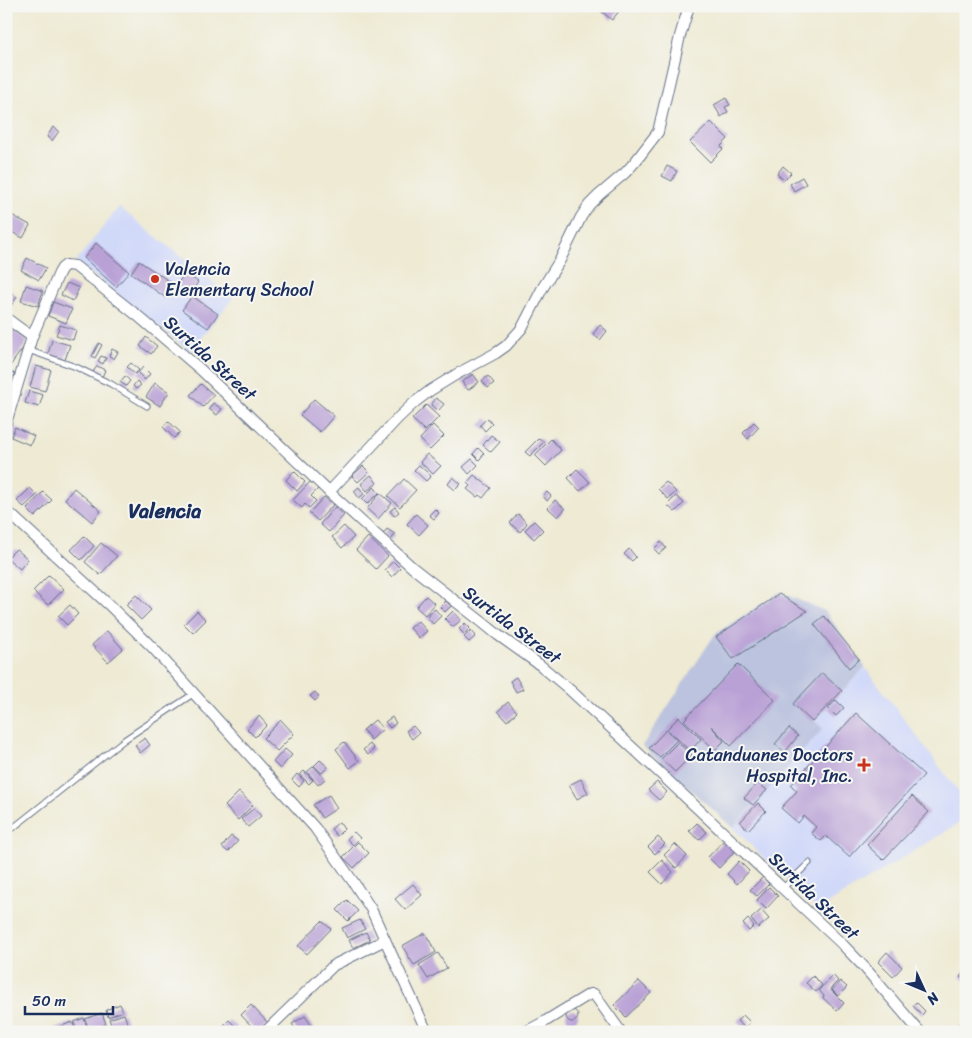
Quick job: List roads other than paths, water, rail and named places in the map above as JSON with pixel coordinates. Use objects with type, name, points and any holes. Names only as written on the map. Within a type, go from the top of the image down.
[{"type":"street","points":[[329,492],[415,402],[457,374],[496,354],[522,328],[589,204],[635,162],[658,132],[680,36],[689,6]]},
{"type":"street","name":"Surtida Street","points":[[32,337],[62,268],[66,265],[75,266],[172,345],[329,492],[427,580],[498,635],[540,664],[570,690],[783,888],[865,968],[920,1032]]},
{"type":"street","points":[[6,318],[32,337],[6,423]]},
{"type":"street","points":[[6,510],[153,648],[316,828],[370,909],[427,1032]]},
{"type":"street","points":[[265,1032],[334,964],[385,940]]},
{"type":"street","points":[[525,1032],[590,994],[594,994],[621,1032]]},
{"type":"lane","points":[[28,350],[76,367],[111,384],[147,406]]},
{"type":"lane","points":[[13,828],[124,740],[193,694]]},
{"type":"lane","points":[[783,888],[809,863]]},
{"type":"place","name":"Valencia Elementary School","points":[[155,279]]},
{"type":"place","name":"Catanduanes Doctors Hospital, Inc.","points":[[864,765]]},
{"type":"district","name":"Valencia","points":[[165,511]]}]
